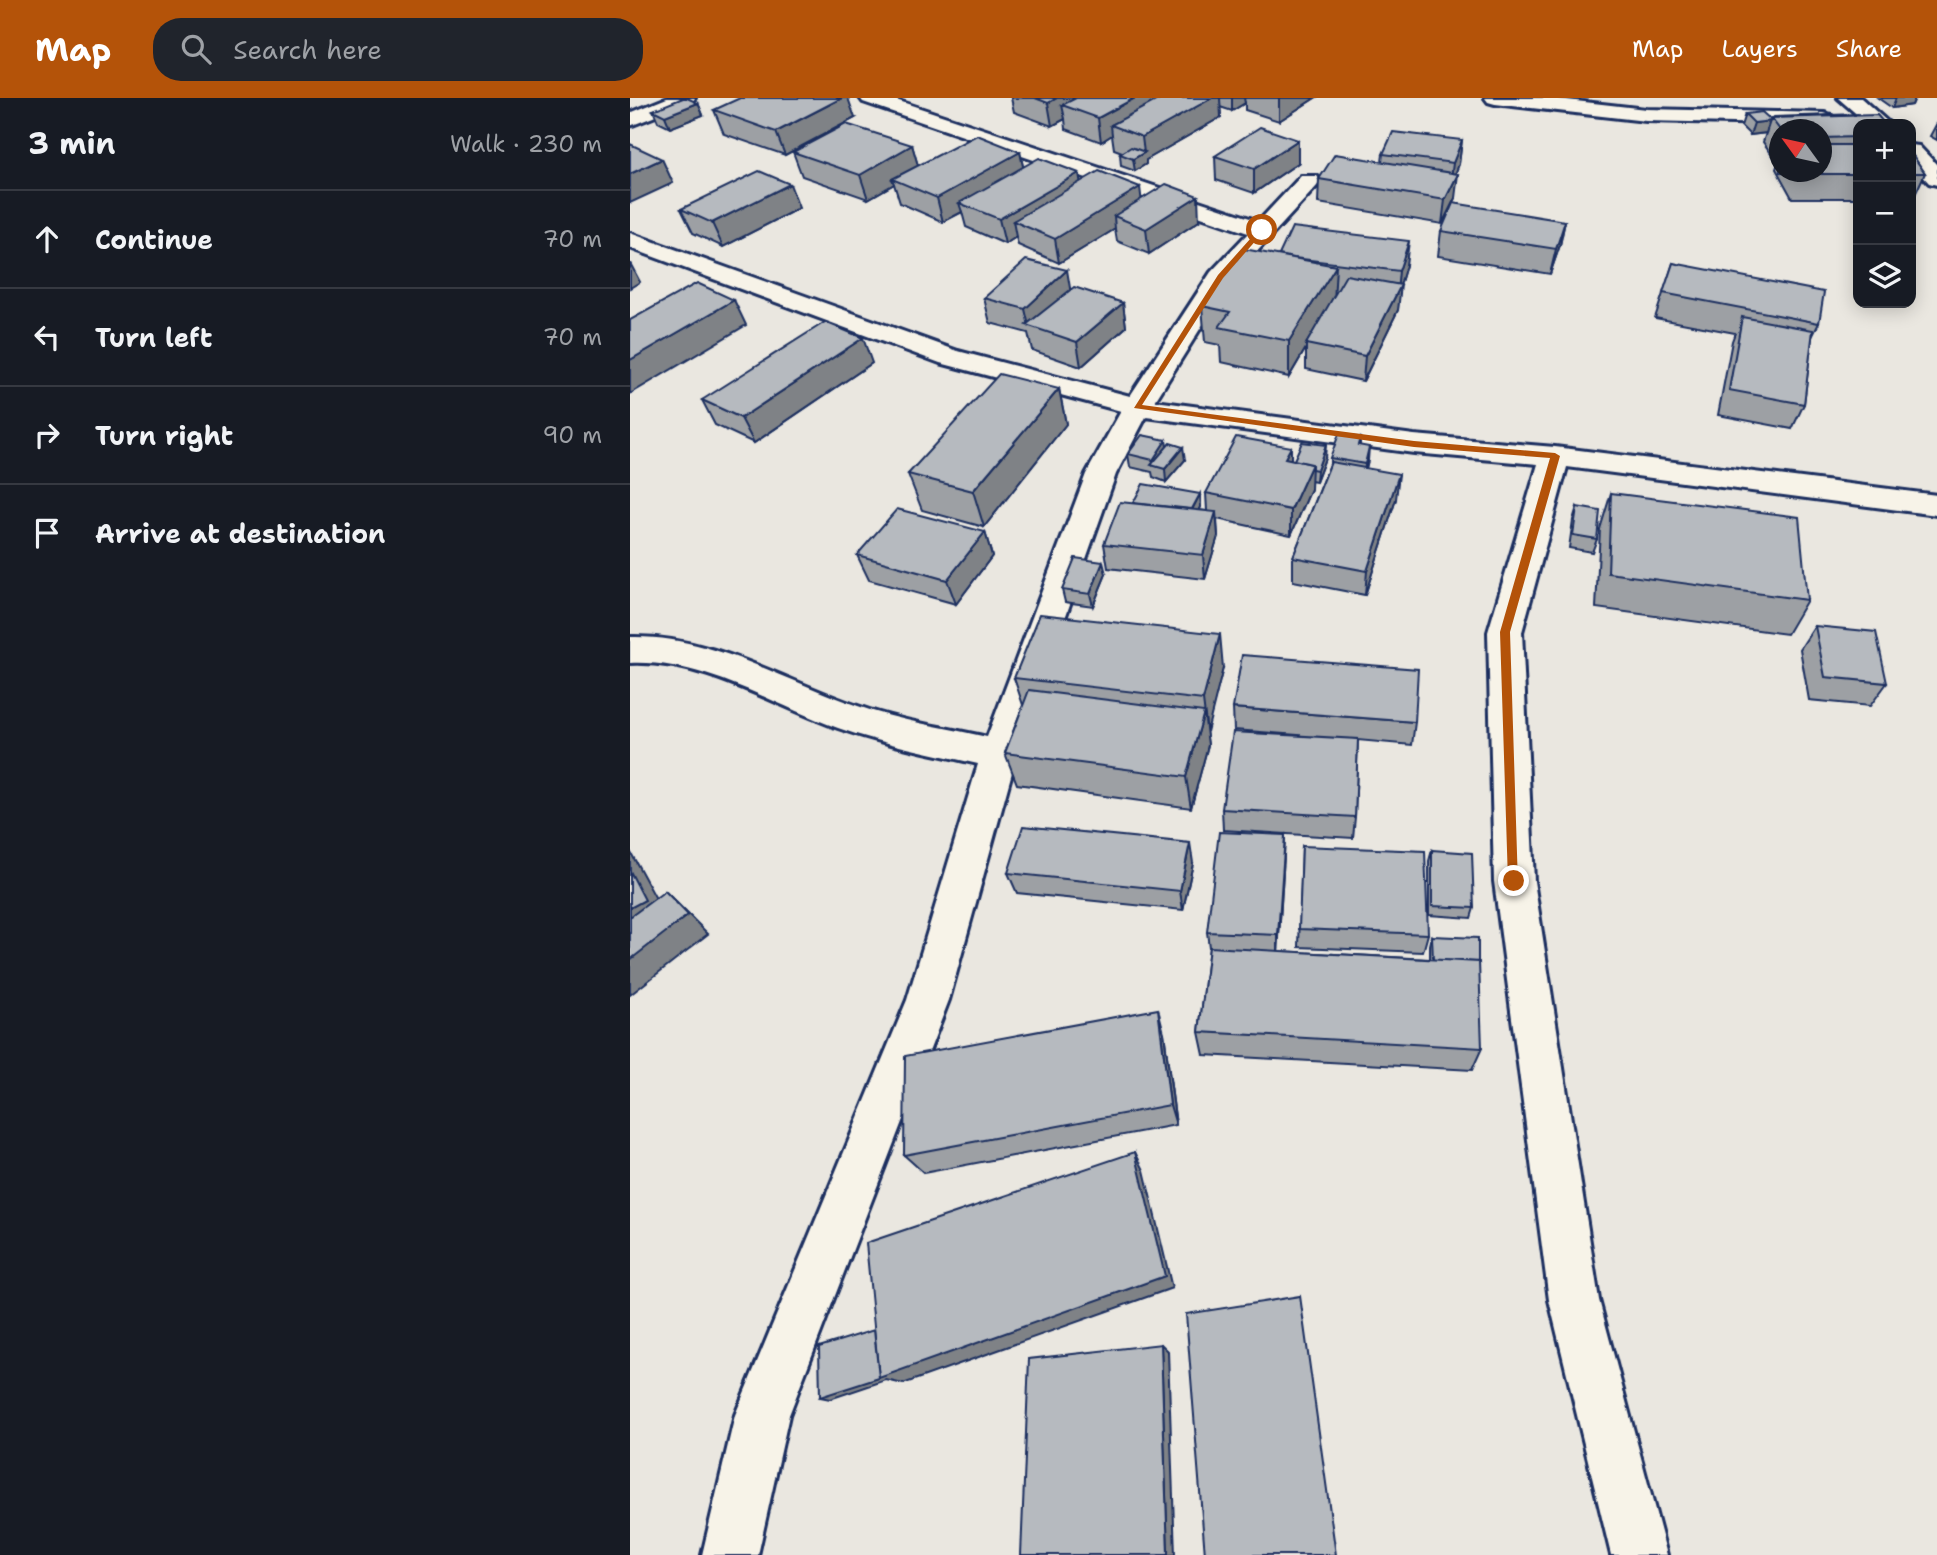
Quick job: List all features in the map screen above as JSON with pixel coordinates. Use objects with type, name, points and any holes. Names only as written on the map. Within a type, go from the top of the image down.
[{"type":"street","points":[[630,120],[685,98]]},
{"type":"street","points":[[870,98],[1262,230]]},
{"type":"street","points":[[1495,98],[1646,115],[1853,121]]},
{"type":"street","points":[[1849,98],[1874,119]]},
{"type":"street","points":[[1916,156],[1937,178]]},
{"type":"street","points":[[730,1555],[762,1415],[928,1000],[999,754],[1101,474],[1137,407],[1220,277],[1309,181]]},
{"type":"street","points":[[630,240],[949,357],[1137,407],[1414,444],[1555,456],[1937,505]]},
{"type":"street","points":[[705,289],[730,276]]},
{"type":"street","points":[[1555,456],[1505,632],[1514,881],[1574,1300],[1639,1555]]},
{"type":"street","points":[[630,650],[648,648],[704,661],[853,719],[999,754]]},
{"type":"building","points":[[683,98],[698,103],[665,116],[653,110]]},
{"type":"building","points":[[740,98],[842,98],[776,132],[714,110]]},
{"type":"building","points":[[1035,98],[1057,98],[1048,103]]},
{"type":"building","points":[[1076,98],[1135,98],[1098,118],[1062,105]]},
{"type":"building","points":[[1161,98],[1212,98],[1142,137],[1111,125]]},
{"type":"building","points":[[1762,112],[1770,119],[1754,123],[1745,114]]},
{"type":"building","points":[[1858,114],[1860,116],[1773,117]]},
{"type":"building","points":[[1877,115],[1881,119],[1853,119],[1853,137],[1832,138],[1832,119],[1771,118]]},
{"type":"building","points":[[846,124],[912,145],[860,175],[793,152]]},
{"type":"building","points":[[1260,127],[1298,140],[1254,169],[1215,156]]},
{"type":"building","points":[[1393,132],[1462,140],[1453,163],[1383,154]]},
{"type":"building","points":[[977,135],[1020,152],[937,198],[892,179]]},
{"type":"building","points":[[630,144],[662,159],[630,174]]},
{"type":"building","points":[[1832,145],[1853,145],[1853,174],[1832,174]]},
{"type":"building","points":[[1131,147],[1145,152],[1133,159],[1120,154]]},
{"type":"building","points":[[1335,154],[1458,174],[1445,200],[1319,179]]},
{"type":"building","points":[[1039,158],[1079,173],[999,219],[959,203]]},
{"type":"building","points":[[1916,160],[1925,173],[1916,173]]},
{"type":"building","points":[[759,171],[790,184],[712,223],[681,209]]},
{"type":"building","points":[[1099,171],[1140,187],[1055,239],[1013,221]]},
{"type":"building","points":[[1166,184],[1198,196],[1146,229],[1114,216]]},
{"type":"building","points":[[1453,203],[1565,221],[1556,249],[1441,231]]},
{"type":"building","points":[[1292,227],[1409,241],[1399,271],[1279,255]]},
{"type":"building","points":[[1244,249],[1336,266],[1289,341],[1219,327],[1230,312],[1202,306]]},
{"type":"building","points":[[1026,260],[1067,270],[1025,309],[984,298]]},
{"type":"building","points":[[1673,263],[1824,292],[1819,323],[1663,293]]},
{"type":"building","points":[[1346,275],[1401,285],[1365,356],[1306,344]]},
{"type":"building","points":[[697,283],[734,300],[630,360],[630,320]]},
{"type":"building","points":[[1074,287],[1123,303],[1077,342],[1026,325]]},
{"type":"building","points":[[1742,317],[1813,330],[1804,404],[1729,390]]},
{"type":"building","points":[[825,322],[863,338],[741,418],[702,400]]},
{"type":"building","points":[[999,374],[1059,389],[973,491],[908,474]]},
{"type":"building","points":[[1339,434],[1360,438],[1358,445],[1369,447],[1365,464],[1330,458]]},
{"type":"building","points":[[1142,435],[1166,440],[1153,460],[1128,454]]},
{"type":"building","points":[[1236,437],[1291,447],[1285,458],[1312,464],[1291,510],[1206,493]]},
{"type":"building","points":[[1302,442],[1326,445],[1317,470],[1312,469],[1312,464],[1294,460]]},
{"type":"building","points":[[1170,443],[1183,447],[1165,469],[1151,465]]},
{"type":"building","points":[[1331,462],[1399,474],[1367,571],[1293,557]]},
{"type":"building","points":[[1143,484],[1200,494],[1192,509],[1133,503]]},
{"type":"building","points":[[1611,493],[1799,517],[1807,600],[1608,573]]},
{"type":"building","points":[[1120,502],[1216,512],[1203,555],[1104,544]]},
{"type":"building","points":[[1577,507],[1600,511],[1597,539],[1573,535]]},
{"type":"building","points":[[897,509],[985,532],[947,580],[857,555]]},
{"type":"building","points":[[1075,558],[1103,562],[1090,594],[1062,590]]},
{"type":"building","points":[[1040,614],[1220,634],[1203,700],[1014,678]]},
{"type":"building","points":[[1815,626],[1876,632],[1887,683],[1825,677]]},
{"type":"building","points":[[1242,655],[1418,669],[1415,722],[1233,708]]},
{"type":"building","points":[[1029,690],[1204,712],[1186,777],[1005,753]]},
{"type":"building","points":[[1233,732],[1358,739],[1355,817],[1222,809]]},
{"type":"building","points":[[1023,826],[1190,843],[1180,891],[1008,873]]},
{"type":"building","points":[[1219,832],[1285,835],[1278,935],[1207,932]]},
{"type":"building","points":[[1302,846],[1425,851],[1428,934],[1299,929]]},
{"type":"building","points":[[1432,850],[1472,853],[1474,908],[1432,906]]},
{"type":"building","points":[[630,871],[645,900],[630,908]]},
{"type":"building","points":[[665,891],[688,915],[630,960],[630,917]]},
{"type":"building","points":[[1432,936],[1478,938],[1478,962],[1433,960]]},
{"type":"building","points":[[1209,947],[1479,962],[1482,1048],[1199,1032]]},
{"type":"building","points":[[1158,1009],[1170,1105],[904,1155],[905,1056]]},
{"type":"building","points":[[1135,1152],[1165,1276],[879,1378],[866,1243]]},
{"type":"building","points":[[1300,1296],[1336,1555],[1205,1555],[1186,1314]]},
{"type":"building","points":[[874,1330],[879,1378],[820,1397],[819,1347]]},
{"type":"building","points":[[1161,1344],[1168,1555],[1021,1555],[1029,1359]]},
{"type":"route","points":[[1262,230],[1220,277],[1137,407],[1414,444],[1555,456],[1505,632],[1514,881]]}]
